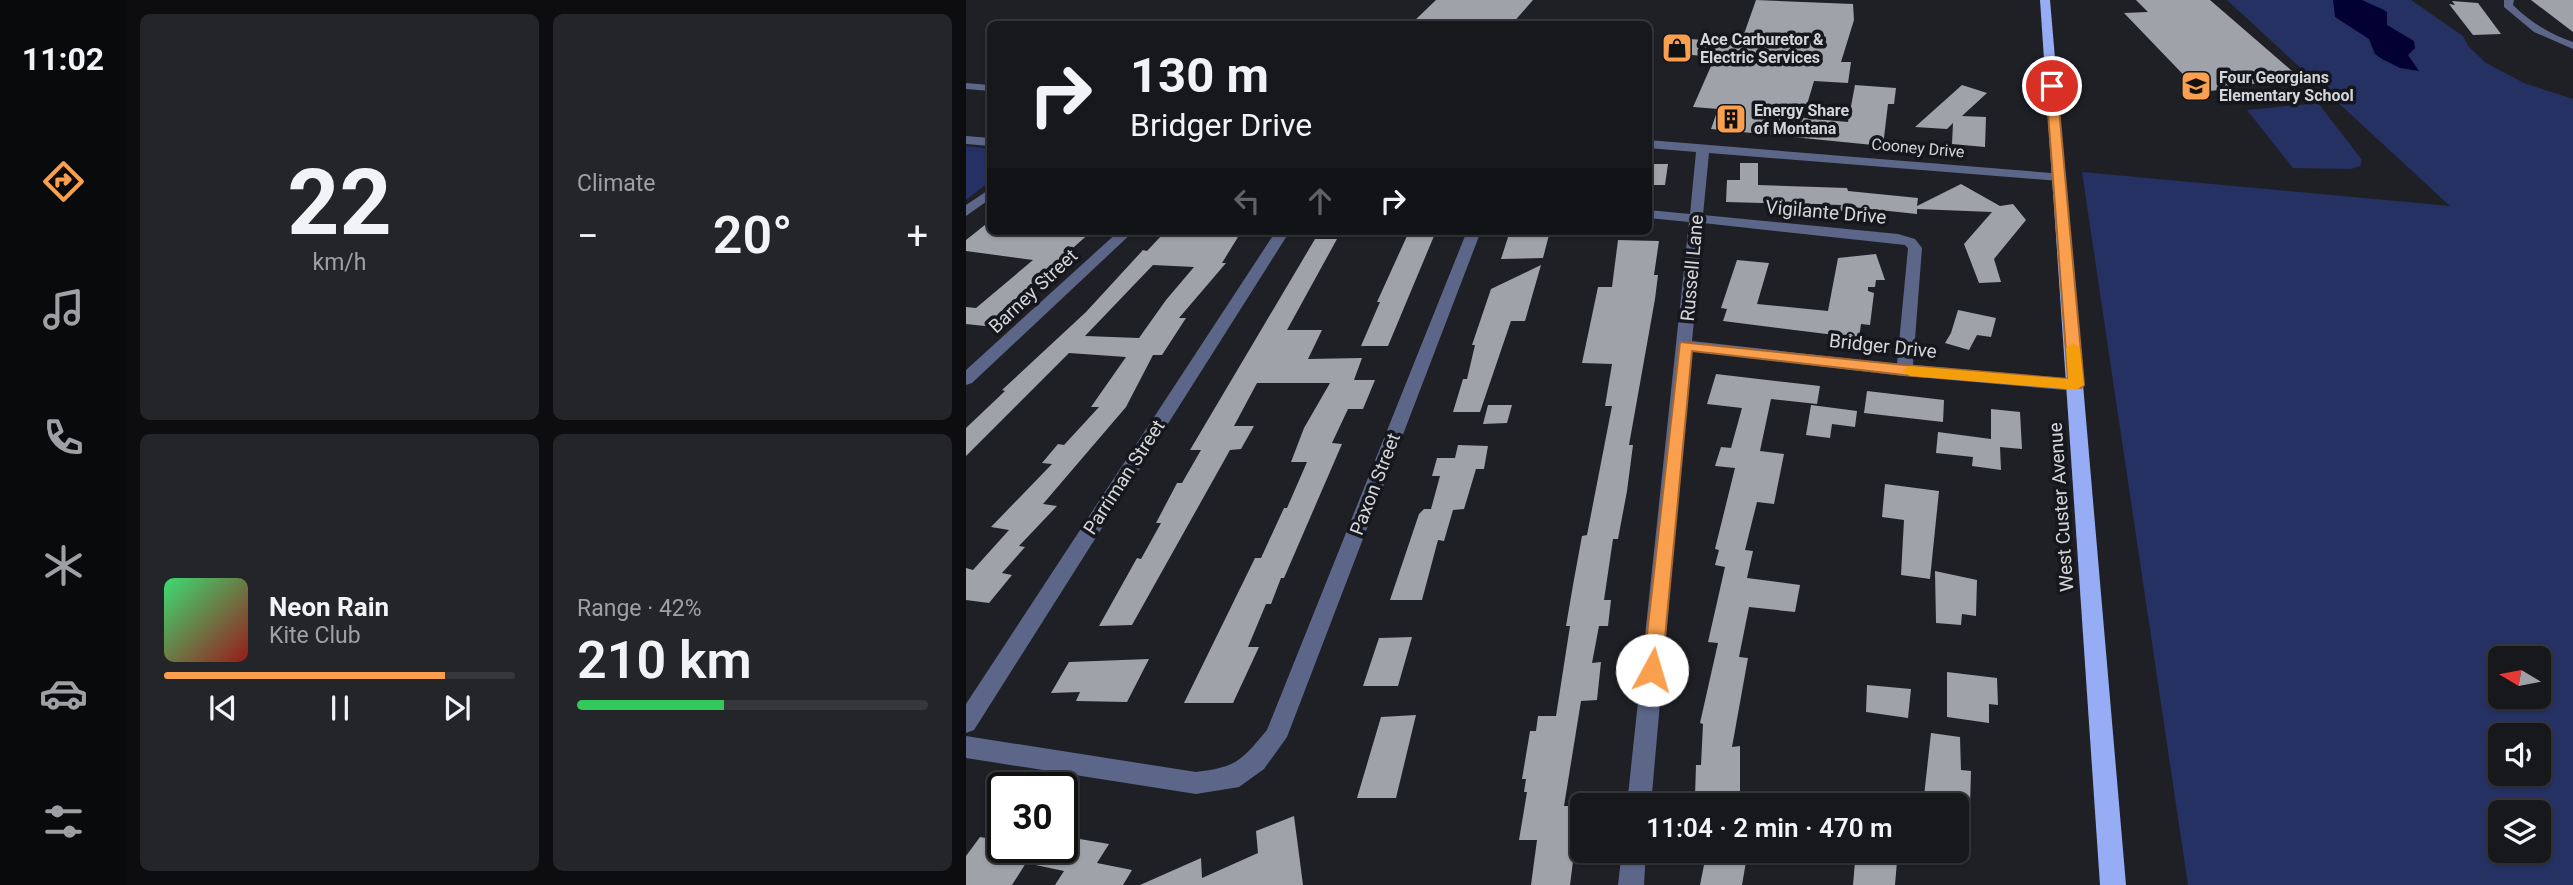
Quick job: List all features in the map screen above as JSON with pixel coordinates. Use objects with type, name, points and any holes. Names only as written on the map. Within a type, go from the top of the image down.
[{"type":"main road","name":"West Custer Avenue","points":[[2045,0],[2113,885]]},
{"type":"street","points":[[2509,0],[2508,5],[2521,20],[2539,32],[2573,46]]},
{"type":"street","points":[[966,86],[987,88]]},
{"type":"street","points":[[966,140],[987,142]]},
{"type":"street","name":"Cooney Drive","points":[[1652,144],[2059,177]]},
{"type":"street","name":"Russell Lane","points":[[1640,793],[1703,148]]},
{"type":"street","points":[[966,212],[987,195]]},
{"type":"street","name":"Vigilante Drive","points":[[1652,214],[1898,238],[1910,242],[1915,248],[1904,370]]},
{"type":"street","name":"Barney Street","points":[[966,379],[1123,235]]},
{"type":"street","name":"Parriman Street","points":[[966,723],[1280,235]]},
{"type":"street","name":"Paxon Street","points":[[966,747],[1196,783],[1231,779],[1256,761],[1276,737],[1472,235]]},
{"type":"street","name":"Bridger Drive","points":[[1685,345],[1904,370],[2076,385]]},
{"type":"street","points":[[1631,885],[1633,863]]},
{"type":"shaded area","points":[[2227,0],[2411,0],[2463,36],[2468,46],[2486,63],[2524,83],[2573,99],[2573,885],[2188,885],[2082,172],[2450,206]]},
{"type":"shaded area","points":[[2333,0],[2362,0],[2387,12],[2387,25],[2414,41],[2415,48],[2408,55],[2419,71],[2400,68],[2375,54],[2369,39],[2335,17]]},
{"type":"shaded area","points":[[2318,103],[2362,160],[2360,166],[2351,169],[2293,168],[2247,110]]},
{"type":"shaded area","points":[[966,146],[987,149],[987,183],[966,200]]},
{"type":"building","points":[[1436,0],[1533,0],[1515,21],[1414,21]]},
{"type":"building","points":[[1756,0],[1853,4],[1854,20],[1841,62],[1851,62],[1848,83],[1814,81],[1803,118],[1848,122],[1855,85],[1896,88],[1894,104],[1888,104],[1883,146],[1711,129],[1718,109],[1693,107],[1715,57],[1680,54],[1689,39],[1737,42],[1744,34]]},
{"type":"building","points":[[2136,0],[2210,0],[2306,83],[2278,86],[2274,82],[2225,86],[2228,89],[2200,92],[2124,13],[2148,12]]},
{"type":"building","points":[[2531,0],[2573,0],[2573,32]]},
{"type":"building","points":[[2452,1],[2478,3],[2501,34],[2473,35],[2449,4],[2455,5]]},
{"type":"building","points":[[1962,85],[1987,93],[1962,116],[1986,117],[1985,147],[1952,144],[1953,123],[1947,129],[1915,127]]},
{"type":"building","points":[[1740,163],[1758,163],[1758,185],[1847,188],[1848,191],[1918,198],[1917,206],[1961,184],[2000,206],[2013,204],[2026,220],[1994,259],[2001,282],[1979,283],[1964,244],[1992,212],[1917,209],[1917,214],[1860,208],[1860,212],[1840,211],[1841,205],[1726,202],[1727,180],[1740,180]]},
{"type":"building","points":[[1652,164],[1668,164],[1665,185],[1652,185]]},
{"type":"building","points":[[987,223],[987,235],[1087,235],[985,326],[966,324],[966,307],[976,308],[1033,260],[966,251],[966,240]]},
{"type":"building","points":[[1162,235],[1238,237],[1222,263],[1226,263],[1179,318],[1186,318],[1162,355],[1153,355],[1126,407],[1043,504],[1057,506],[1019,546],[1025,547],[1002,573],[1012,575],[989,603],[966,600],[966,568],[973,570],[1009,530],[991,527],[1052,464],[1042,463],[1058,444],[1064,445],[1099,407],[1091,407],[1126,357],[1069,353],[966,456],[966,428],[1005,391],[1002,390],[1086,312],[1143,250],[1147,251]],"holes":[[[1153,265],[1194,267],[1139,338],[1085,336]]]},
{"type":"building","points":[[1509,235],[1549,235],[1543,258],[1501,259]]},
{"type":"building","points":[[1407,236],[1434,236],[1388,346],[1361,346],[1380,302],[1377,302]]},
{"type":"building","points":[[1315,239],[1337,239],[1287,330],[1322,330],[1308,359],[1362,358],[1354,380],[1375,380],[1363,409],[1348,409],[1332,443],[1342,444],[1284,578],[1281,578],[1271,604],[1266,604],[1248,647],[1259,647],[1233,703],[1184,703],[1255,558],[1261,558],[1284,508],[1287,508],[1307,462],[1291,462],[1304,428],[1330,383],[1257,383],[1234,426],[1254,426],[1241,449],[1230,450],[1132,625],[1099,626],[1137,558],[1141,559],[1161,523],[1156,523],[1177,483],[1182,483],[1201,450],[1190,450]]},
{"type":"building","points":[[1618,240],[1659,241],[1654,275],[1658,275],[1655,299],[1629,445],[1633,445],[1627,491],[1618,539],[1613,539],[1604,600],[1611,600],[1608,626],[1599,626],[1592,663],[1601,662],[1597,700],[1581,701],[1564,806],[1570,806],[1570,863],[1573,863],[1570,885],[1531,885],[1537,840],[1519,840],[1527,792],[1524,792],[1526,779],[1522,779],[1530,731],[1536,731],[1538,716],[1556,716],[1570,626],[1566,626],[1573,585],[1582,536],[1587,535],[1612,406],[1605,406],[1612,364],[1582,363],[1598,287],[1612,287]]},
{"type":"building","points":[[1876,254],[1885,280],[1876,280],[1875,287],[1868,287],[1868,291],[1874,293],[1870,325],[1861,324],[1859,338],[1723,321],[1727,309],[1721,308],[1737,260],[1769,263],[1757,304],[1828,311],[1838,258]]},
{"type":"building","points":[[1541,265],[1525,321],[1511,321],[1480,412],[1453,412],[1463,379],[1467,379],[1475,345],[1472,345],[1491,289]]},
{"type":"building","points":[[1958,310],[1996,318],[1991,337],[1977,335],[1969,350],[1945,343]]},
{"type":"building","points":[[1716,374],[1820,386],[1817,404],[1771,399],[1760,451],[1784,454],[1774,504],[1757,502],[1745,550],[1753,551],[1747,578],[1800,585],[1795,612],[1749,607],[1739,657],[1748,658],[1732,747],[1740,746],[1740,793],[1695,793],[1696,765],[1701,765],[1703,724],[1700,723],[1718,643],[1708,642],[1725,567],[1715,565],[1719,550],[1715,549],[1735,468],[1715,466],[1721,447],[1731,448],[1742,408],[1707,404]]},
{"type":"building","points":[[1867,391],[1944,400],[1943,422],[1864,413]]},
{"type":"building","points":[[1488,405],[1512,405],[1507,423],[1483,424]]},
{"type":"building","points":[[1811,405],[1857,411],[1855,427],[1832,424],[1830,438],[1806,435]]},
{"type":"building","points":[[1991,409],[2020,412],[2022,449],[2000,447],[2001,470],[1972,466],[1973,457],[1936,453],[1938,432],[1991,439]]},
{"type":"building","points":[[1458,445],[1488,446],[1484,469],[1476,469],[1464,509],[1453,510],[1444,541],[1438,540],[1422,600],[1390,600],[1419,514],[1424,509],[1431,509],[1440,476],[1432,476],[1437,458],[1455,458]]},
{"type":"building","points":[[1885,484],[1939,491],[1930,579],[1901,575],[1904,520],[1882,517]]},
{"type":"building","points":[[1935,571],[1977,580],[1976,616],[1962,614],[1961,625],[1936,623]]},
{"type":"building","points":[[1412,637],[1398,686],[1363,686],[1379,638]]},
{"type":"building","points":[[1149,659],[1127,702],[1076,701],[1080,692],[1051,693],[1069,662]]},
{"type":"building","points":[[1947,672],[1997,678],[1998,705],[1989,704],[1989,723],[1947,717]]},
{"type":"building","points":[[1867,685],[1911,689],[1908,718],[1866,712]]},
{"type":"building","points":[[1416,715],[1396,798],[1357,798],[1381,717]]},
{"type":"building","points":[[1931,733],[1960,737],[1961,770],[1971,771],[1970,805],[1969,793],[1924,793]]},
{"type":"building","points":[[1294,816],[1303,885],[1140,885],[1201,858],[1202,878],[1258,853],[1256,831]]},
{"type":"building","points":[[980,837],[987,838],[987,863],[1026,863],[1012,885],[966,885],[966,856]]},
{"type":"building","points":[[1078,839],[1109,844],[1097,863],[1132,870],[1123,885],[1055,885],[1064,871],[1026,863],[1078,863]]},
{"type":"building","points":[[1704,863],[1746,863],[1742,885],[1700,885]]},
{"type":"building","points":[[1855,863],[1897,863],[1895,885],[1853,885]]},
{"type":"slow traffic","points":[[1910,371],[2076,385],[2073,348]]},
{"type":"place","name":"Ace Carburetor & Electric Services","points":[[1677,48]]},
{"type":"place","name":"Four Georgians Elementary School","points":[[2196,86]]},
{"type":"place","name":"Energy Share of Montana","points":[[1731,119]]},
{"type":"route","points":[[1652,670],[1685,345],[1904,370],[2076,385],[2052,86]]}]
